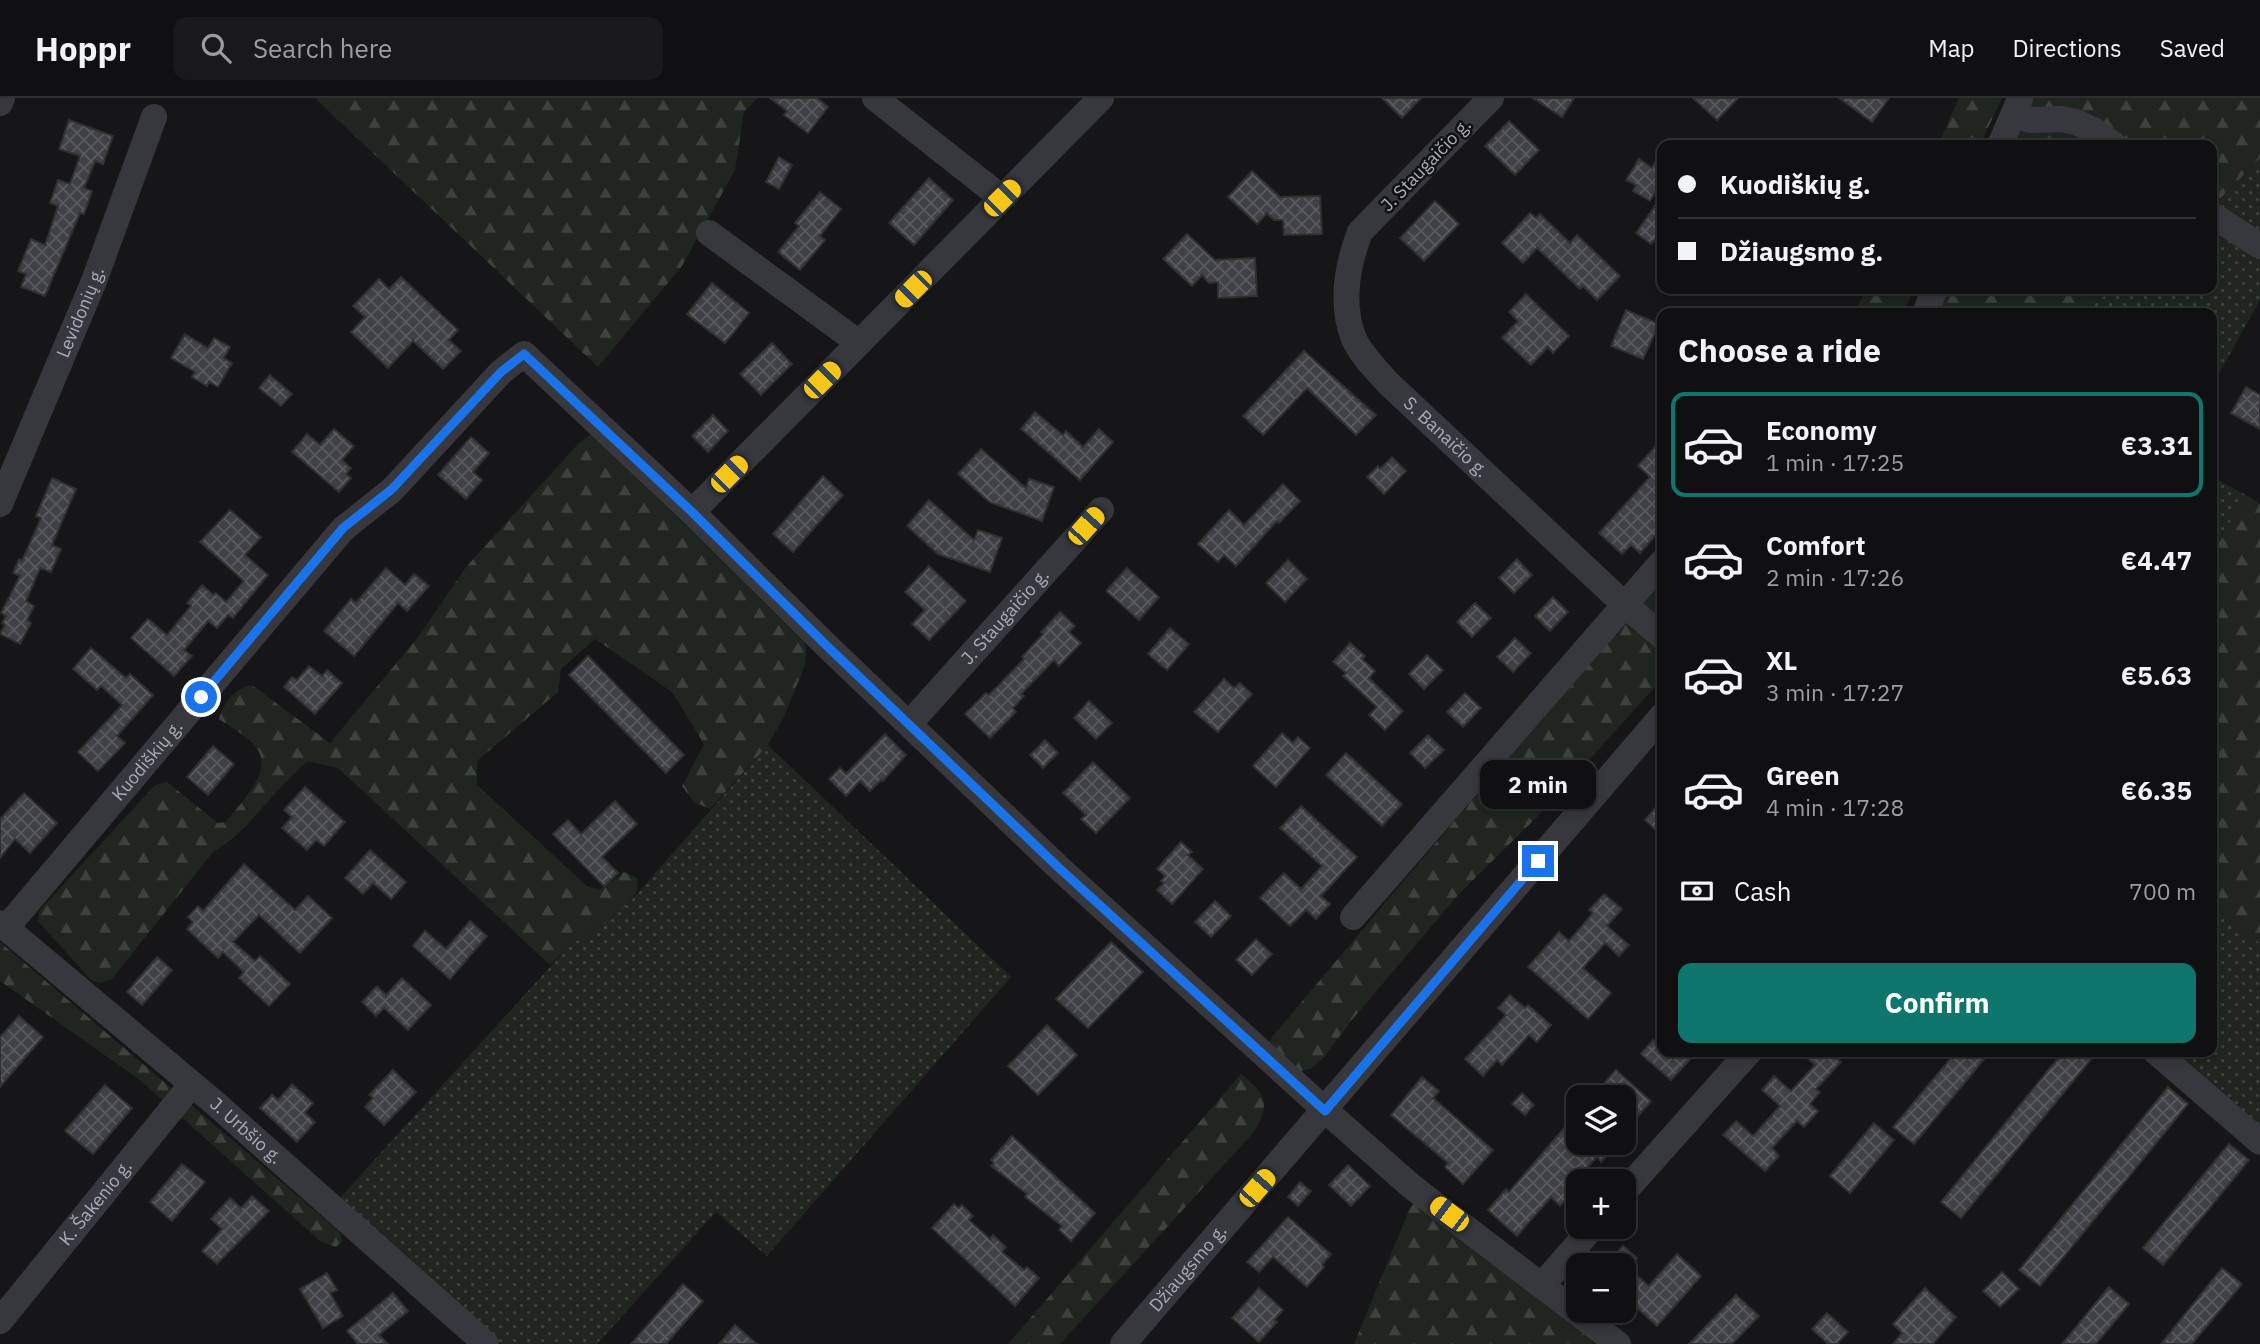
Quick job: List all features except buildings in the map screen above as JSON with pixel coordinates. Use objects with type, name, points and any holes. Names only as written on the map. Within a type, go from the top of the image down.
[{"type":"street","points":[[0,103],[2,98]]},
{"type":"street","points":[[875,98],[1002,198]]},
{"type":"street","points":[[1101,98],[692,512],[828,647],[1058,867],[1325,1111],[1411,1186],[1618,1344]]},
{"type":"street","name":"J. Staugaičio g.","points":[[1360,232],[1491,98]]},
{"type":"street","points":[[2002,140],[2017,106],[2030,120],[2061,119],[2076,122],[2107,140]]},
{"type":"street","name":"Levidonių g.","points":[[0,503],[94,281],[154,117]]},
{"type":"street","points":[[2217,218],[2260,246]]},
{"type":"street","name":"S. Banaičio g.","points":[[1360,232],[1349,259],[1347,278],[1348,314],[1355,342],[1388,383],[1657,632]]},
{"type":"street","points":[[709,233],[859,343]]},
{"type":"street","name":"Kuodiškių g.","points":[[3,926],[343,528],[392,489],[501,372],[524,354],[692,512]]},
{"type":"street","name":"J. Staugaičio g.","points":[[909,724],[1101,510]]},
{"type":"street","points":[[1353,917],[1657,568]]},
{"type":"street","name":"Džiaugsmo g.","points":[[1123,1344],[1657,722]]},
{"type":"street","name":"J. Urbšio g.","points":[[3,926],[192,1084],[486,1344]]},
{"type":"street","points":[[1636,1179],[1745,1057]]},
{"type":"street","points":[[2162,1057],[2260,1142]]},
{"type":"street","name":"K. Šakenio g.","points":[[0,1321],[192,1084]]},
{"type":"street","points":[[1542,1285],[1582,1239]]},
{"type":"green space","points":[[315,98],[757,98],[744,112],[735,170],[682,266],[598,367]]},
{"type":"green space","points":[[1959,98],[2002,98],[1982,140],[1940,140]]},
{"type":"green space","points":[[2032,98],[2260,98],[2260,158],[2217,202],[2217,140],[2013,140]]},
{"type":"green space","points":[[2260,158],[2260,300],[2217,377],[2217,308],[2089,308],[2107,294],[2217,294],[2217,202]]},
{"type":"green space","points":[[1864,294],[1912,294],[1905,308],[1856,308]]},
{"type":"green space","points":[[1945,294],[2107,294],[2089,308],[1938,308]]},
{"type":"green space","points":[[592,433],[803,636],[806,648],[805,665],[783,719],[768,745],[710,809],[694,802],[682,786],[704,744],[672,692],[595,639],[561,669],[558,692],[477,761],[477,785],[588,887],[601,889],[624,872],[637,878],[638,890],[628,904],[605,924],[570,945],[550,965],[338,768],[307,761],[245,827],[213,852],[111,980],[100,983],[91,980],[38,921],[39,911],[155,785],[167,782],[218,823],[226,822],[254,786],[261,765],[255,746],[219,719],[231,697],[252,685],[330,743],[419,636],[466,567],[580,442]]},
{"type":"green space","points":[[2217,480],[2246,495],[2217,544]]},
{"type":"green space","points":[[2246,495],[2260,504],[2260,943],[2217,910],[2217,544]]},
{"type":"green space","points":[[1657,581],[1657,685],[1545,809],[1458,895],[1351,1021],[1324,1057],[1312,1068],[1301,1071],[1266,1044]]},
{"type":"green space","points":[[768,745],[1011,977],[767,1256],[716,1212],[597,1344],[501,1344],[338,1200],[570,945],[605,924],[628,904]]},
{"type":"green space","points":[[2217,910],[2260,943],[2260,1137],[2171,1057],[2217,1057]]},
{"type":"green space","points":[[0,942],[340,1232],[342,1241],[336,1247],[321,1242],[140,1080],[0,981]]},
{"type":"green space","points":[[1241,1074],[1256,1087],[1263,1100],[1263,1114],[1254,1132],[1060,1344],[1008,1344]]},
{"type":"green space","points":[[1416,1200],[1566,1323],[1596,1344],[1354,1344],[1410,1208]]},
{"type":"route","points":[[201,697],[343,528],[392,489],[501,372],[524,354],[692,512],[828,647],[1058,867],[1325,1111],[1538,861]]}]
